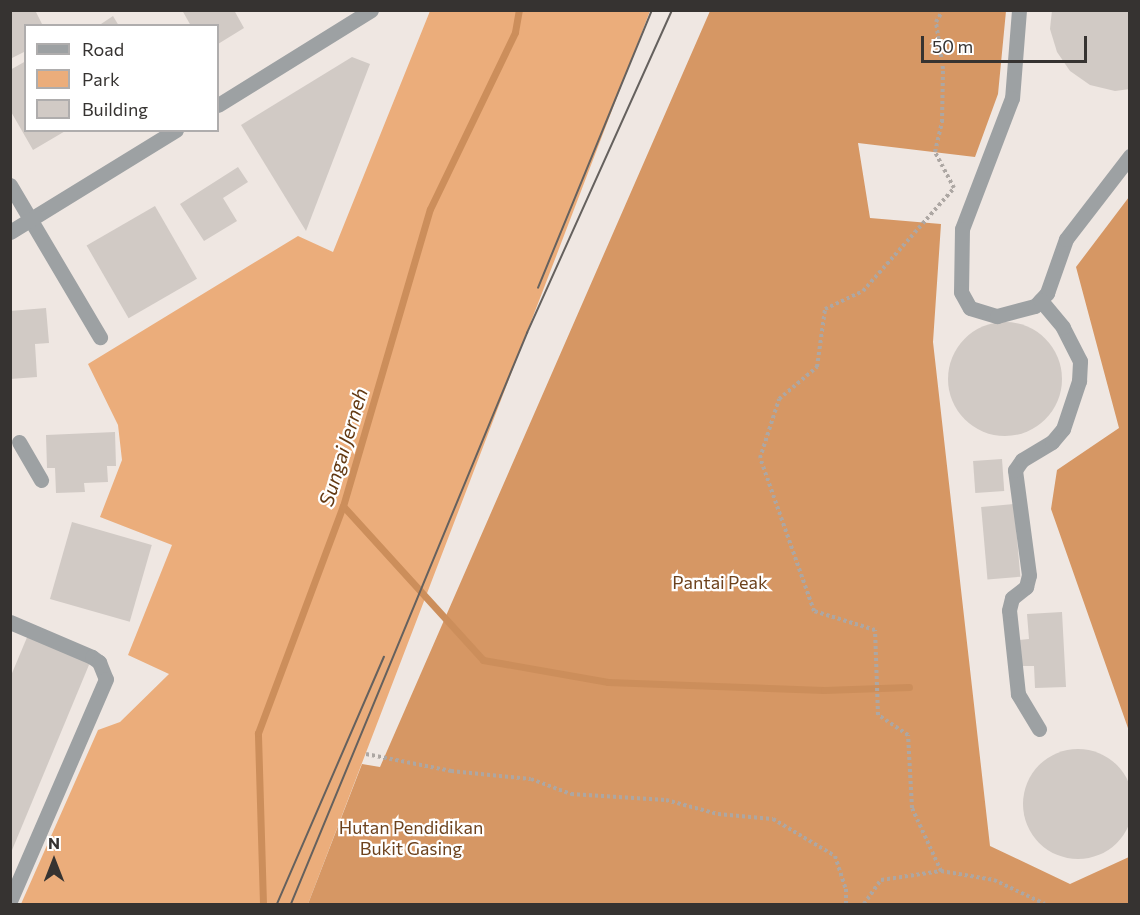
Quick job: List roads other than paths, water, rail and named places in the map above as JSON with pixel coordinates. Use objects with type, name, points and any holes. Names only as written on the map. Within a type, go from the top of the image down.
[{"type":"street","points":[[219,104],[371,10]]},
{"type":"street","points":[[1019,10],[1012,98],[962,229],[961,292],[970,308],[997,316],[1035,306],[1047,293],[1066,239],[1130,156]]},
{"type":"street","points":[[10,232],[173,132]]},
{"type":"street","points":[[10,185],[100,337]]},
{"type":"street","points":[[1039,729],[1018,694],[1009,610],[1011,598],[1026,587],[1029,575],[1015,470],[1022,460],[1052,442],[1064,429],[1079,381],[1080,361],[1064,327],[1040,300]]},
{"type":"street","points":[[10,428],[15,444],[41,480]]},
{"type":"street","points":[[10,622],[92,657],[99,662],[106,679],[10,901]]},
{"type":"waterway","name":"Sungai Jerneh","points":[[263,904],[258,733],[343,506],[430,209],[515,32],[519,10]]},
{"type":"waterway","points":[[343,506],[483,660],[608,682],[824,690],[909,687]]},
{"type":"tram line","points":[[538,288],[652,10]]},
{"type":"tram line","points":[[291,904],[527,333],[672,10]]},
{"type":"tram line","points":[[277,904],[384,657]]},
{"type":"park label","name":"Pantai Peak","points":[[720,582]]},
{"type":"park label","name":"Hutan Pendidikan Bukit Gasing","points":[[411,838]]}]
